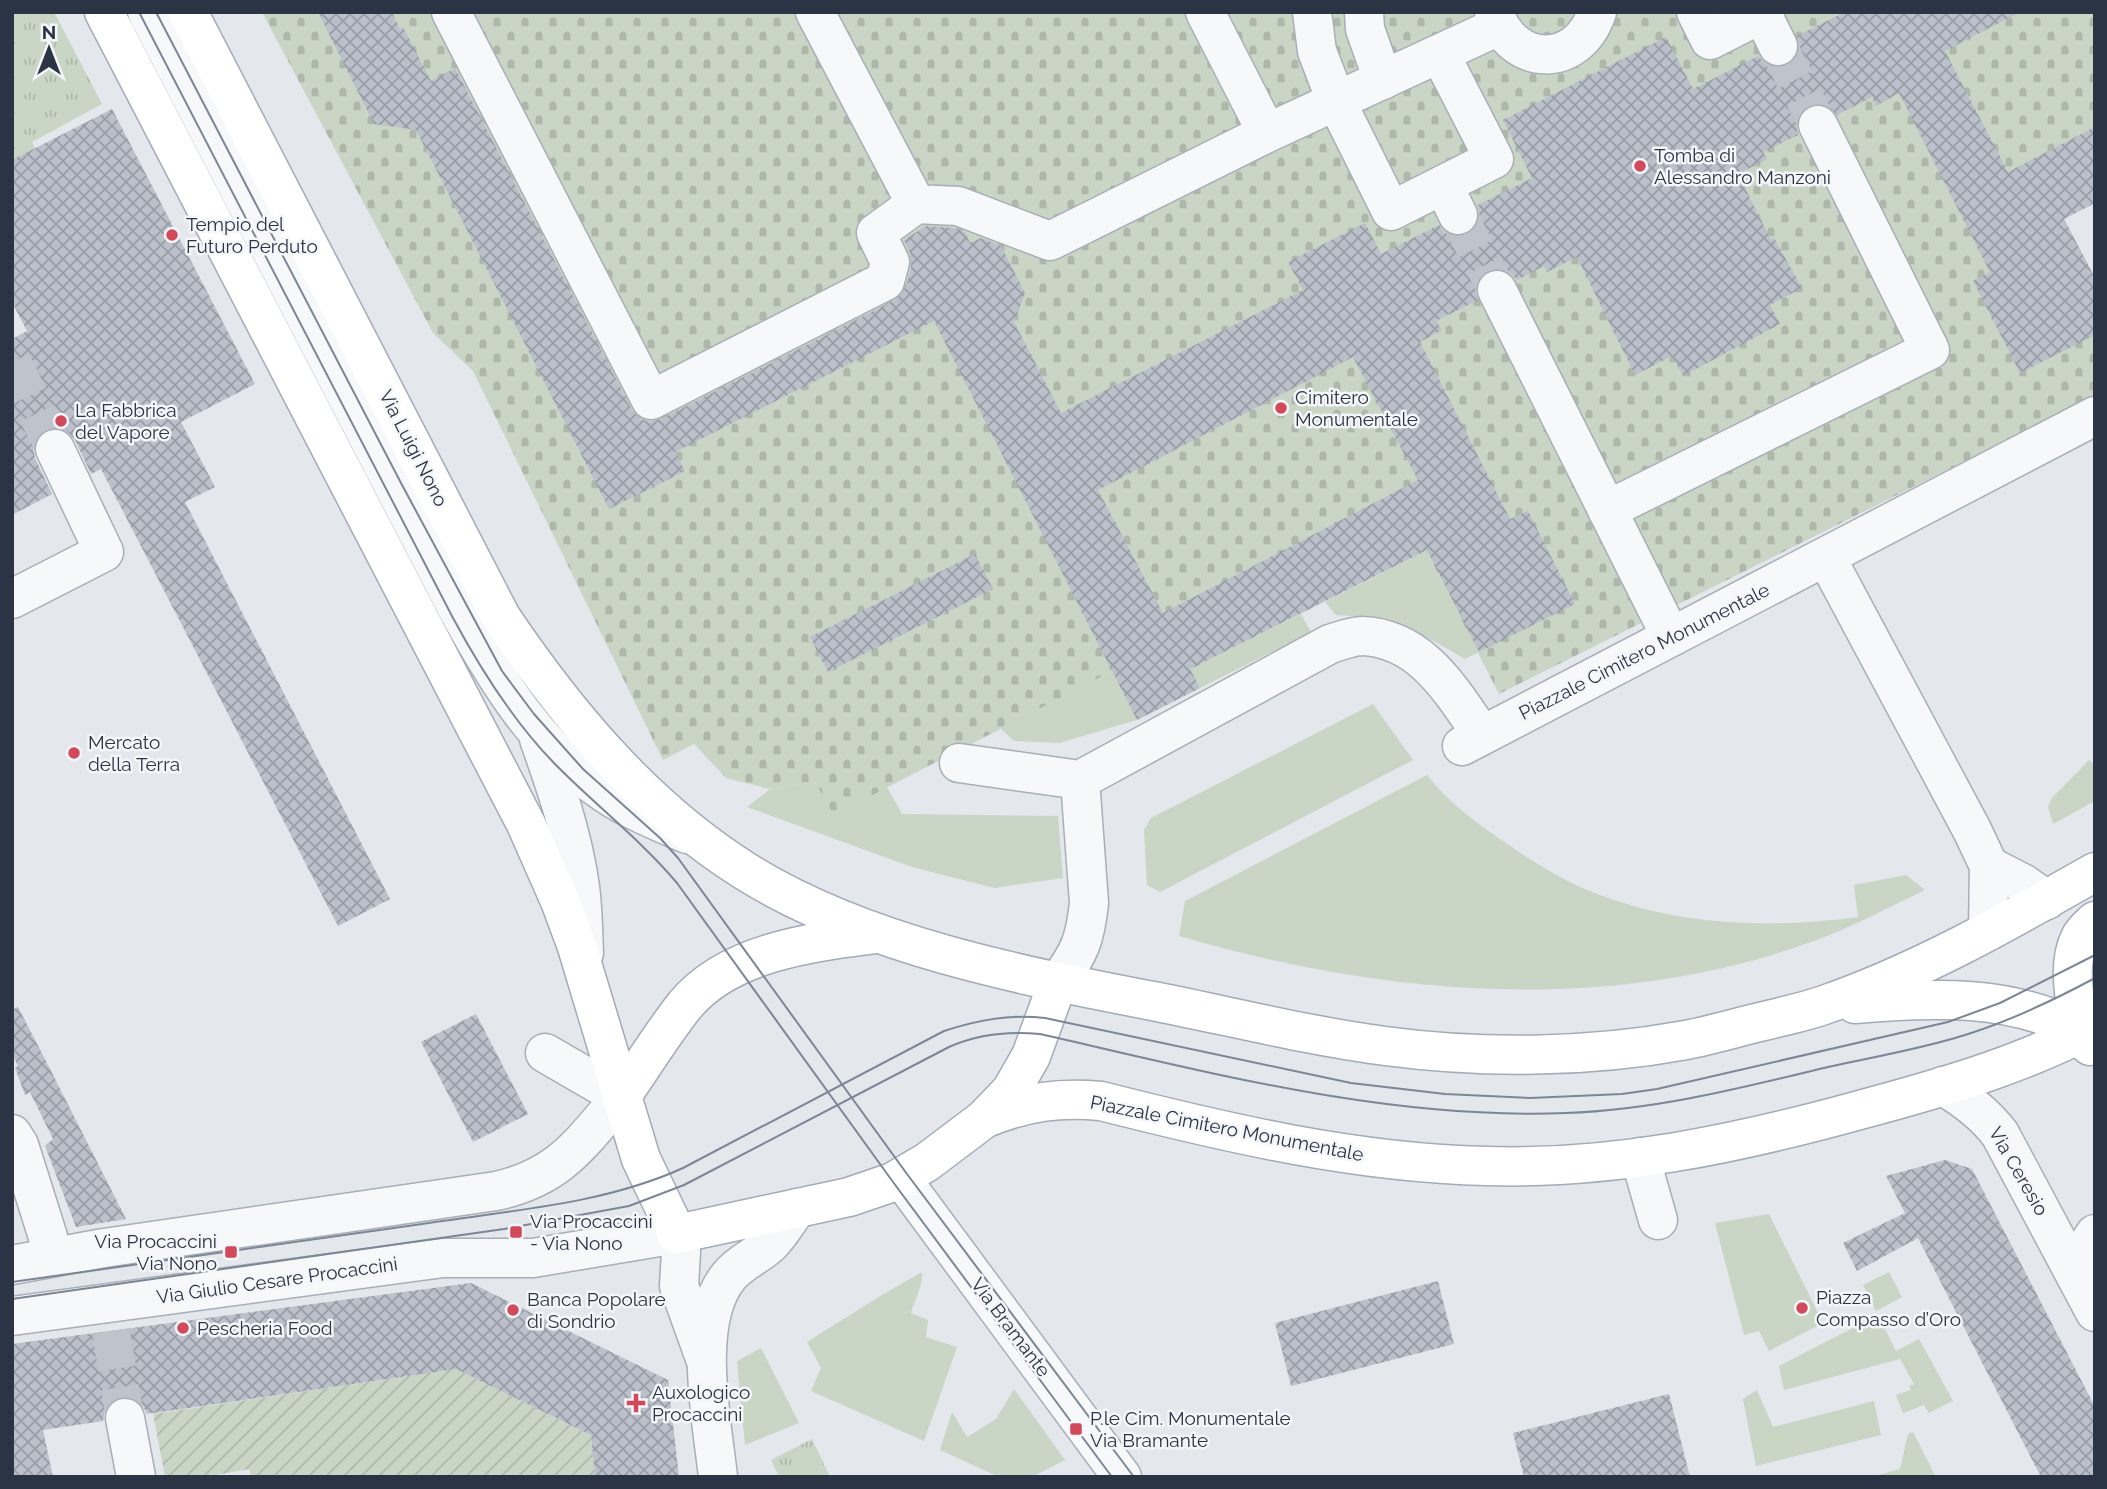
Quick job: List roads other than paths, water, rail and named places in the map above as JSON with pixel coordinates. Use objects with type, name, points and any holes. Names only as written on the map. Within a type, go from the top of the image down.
[{"type":"main road","points":[[104,12],[526,824],[560,901],[586,976],[621,1097],[650,1182],[677,1234]]},
{"type":"main road","name":"Via Luigi Nono","points":[[188,12],[501,617],[571,714],[618,767],[701,841]]},
{"type":"main road","points":[[701,841],[746,872],[789,896],[878,933],[945,953],[1058,982],[1351,1041],[1465,1053],[1563,1052],[1638,1047],[1691,1039],[1818,1007],[1895,977],[1988,931],[2095,872]]},
{"type":"main road","points":[[2091,1037],[2074,989],[2074,967],[2079,939],[2095,921]]},
{"type":"main road","points":[[621,1097],[686,1004],[718,978],[753,960],[786,948],[878,933]]},
{"type":"main road","name":"Piazzale Cimitero Monumentale","points":[[677,1234],[857,1194],[901,1178],[947,1150],[984,1119],[1011,1091],[1029,1061],[1058,982]]},
{"type":"main road","points":[[1818,1007],[1938,999],[1989,1002],[2043,1013],[2091,1037]]},
{"type":"main road","name":"Piazzale Cimitero Monumentale","points":[[984,1119],[1023,1104],[1072,1099],[1101,1101],[1281,1143],[1402,1161],[1525,1166],[1640,1157],[1766,1135],[1875,1107],[2091,1037]]},
{"type":"street","points":[[148,12],[458,610],[495,674],[536,730],[583,777],[639,813],[701,841]]},
{"type":"street","points":[[815,12],[916,204]]},
{"type":"street","points":[[1205,12],[1267,134]]},
{"type":"street","points":[[1312,12],[1317,51],[1336,101],[1391,211],[1451,200],[1494,159],[1440,54]]},
{"type":"street","points":[[1364,12],[1365,29],[1383,80]]},
{"type":"street","points":[[454,13],[651,400],[885,281],[890,262],[876,233],[916,204],[958,205],[1050,241],[1267,134],[1440,54],[1496,19],[1510,41],[1525,51],[1543,55],[1561,52],[1577,44],[1590,30],[1597,12]]},
{"type":"street","points":[[1696,12],[1710,40],[1768,24]]},
{"type":"street","points":[[1607,510],[1930,350],[1818,125]]},
{"type":"street","points":[[1497,290],[1665,625]]},
{"type":"street","name":"Piazzale Cimitero Monumentale","points":[[1058,982],[1080,948],[1089,903],[1080,779],[1330,644],[1360,636],[1395,642],[1436,671],[1470,731],[1665,625],[1826,557],[2095,416]]},
{"type":"street","points":[[12,599],[104,552],[55,449]]},
{"type":"street","points":[[1826,557],[1989,866],[1988,931]]},
{"type":"street","points":[[536,730],[559,798],[574,856],[580,888],[586,976]]},
{"type":"street","points":[[959,763],[1080,779]]},
{"type":"street","points":[[1989,866],[2024,884],[2047,900]]},
{"type":"street","points":[[12,1265],[104,1248],[496,1191],[522,1184],[549,1172],[570,1155],[621,1097],[545,1053]]},
{"type":"street","name":"Via Ceresio","points":[[1943,1086],[1990,1120],[2000,1134],[2095,1312]]},
{"type":"street","points":[[12,1134],[19,1145],[48,1237]]},
{"type":"street","points":[[1640,1157],[1658,1220]]},
{"type":"street","name":"Via Bramante","points":[[901,1178],[1122,1477]]},
{"type":"street","points":[[718,1477],[706,1362],[711,1315],[720,1287],[744,1261],[772,1243],[797,1208]]},
{"type":"street","points":[[677,1234],[681,1252],[679,1286],[706,1362]]},
{"type":"street","name":"Piazzale Cimitero Monumentale","points":[[542,1257],[677,1234]]},
{"type":"street","points":[[2075,1274],[2083,1252],[2095,1234]]},
{"type":"street","name":"Via Giulio Cesare Procaccini","points":[[12,1316],[108,1317],[443,1258],[542,1257]]},
{"type":"street","points":[[125,1418],[136,1477]]},
{"type":"tunnel","points":[[1778,46],[1818,125]]},
{"type":"tunnel","points":[[1458,215],[1497,290]]},
{"type":"tunnel","points":[[12,362],[55,449]]},
{"type":"tunnel","points":[[111,1331],[125,1418]]},
{"type":"tram line","points":[[139,12],[453,618],[499,694],[525,730],[554,763],[648,851],[677,883],[893,1182],[1112,1477]]},
{"type":"tram line","points":[[156,12],[502,671],[534,714],[583,769],[660,838],[678,858],[907,1174],[1134,1477]]},
{"type":"tram line","points":[[12,1282],[525,1209],[622,1190],[683,1168],[944,1031],[994,1019],[1045,1018],[1351,1083],[1445,1094],[1530,1098],[1622,1094],[1657,1089],[1948,1022],[2000,1003],[2095,955]]},
{"type":"tram line","points":[[12,1299],[504,1229],[629,1206],[684,1185],[949,1047],[993,1035],[1040,1034],[1235,1078],[1366,1101],[1432,1109],[1566,1113],[1632,1108],[1698,1097],[1948,1040],[2015,1017],[2095,978]]},
{"type":"place","name":"Tomba di Alessandro Manzoni","points":[[1640,166]]},
{"type":"place","name":"Tempio del Futuro Perduto","points":[[172,235]]},
{"type":"place","name":"Cimitero Monumentale","points":[[1281,408]]},
{"type":"place","name":"La Fabbrica del Vapore","points":[[61,421]]},
{"type":"place","name":"Mercato della Terra","points":[[74,753]]},
{"type":"place","name":"Via Procaccini - Via Nono","points":[[516,1232]]},
{"type":"place","name":"Via Procaccini Via Nono","points":[[231,1252]]},
{"type":"place","name":"Piazza Compasso d’Oro","points":[[1802,1308]]},
{"type":"place","name":"Banca Popolare di Sondrio","points":[[513,1310]]},
{"type":"place","name":"Pescheria Food","points":[[183,1328]]},
{"type":"place","name":"Auxologico Procaccini","points":[[636,1403]]},
{"type":"place","name":"P.le Cim. Monumentale Via Bramante","points":[[1076,1429]]}]
